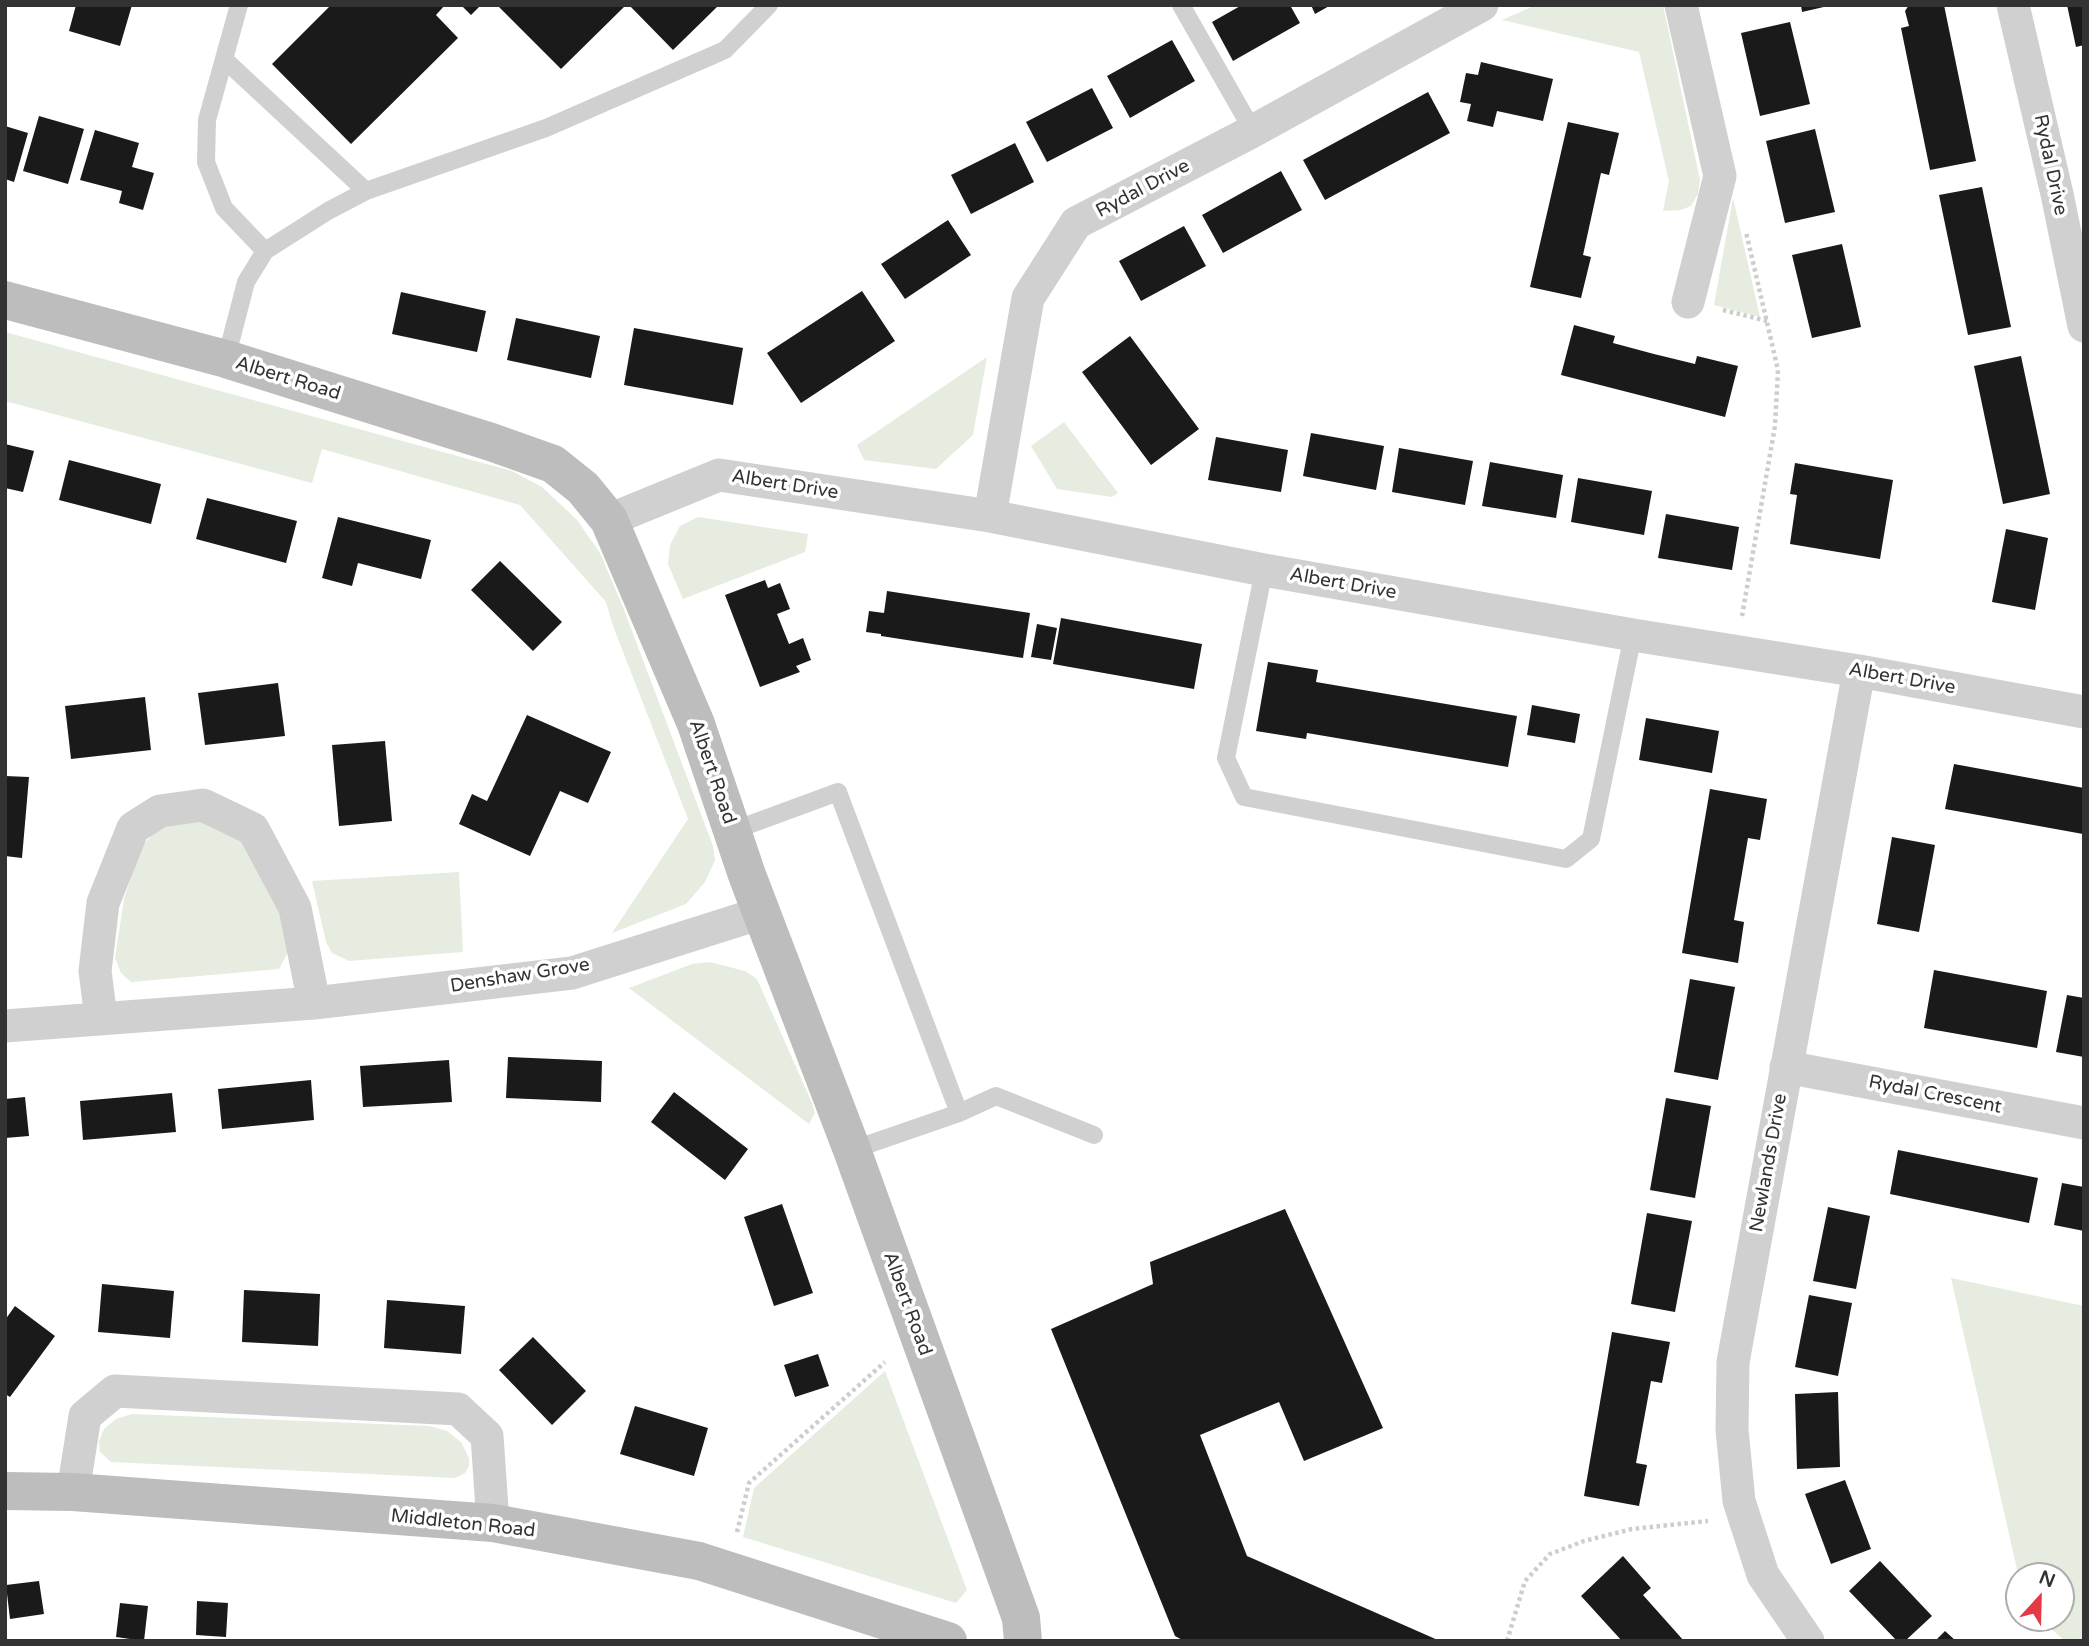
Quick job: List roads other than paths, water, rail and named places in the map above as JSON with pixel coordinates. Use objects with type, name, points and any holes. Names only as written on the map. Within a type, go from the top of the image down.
[{"type":"street","name":"Rydal Drive","points":[[990,516],[1028,298],[1076,223],[1253,131],[1482,5]]},
{"type":"street","points":[[1681,5],[1720,176],[1688,302]]},
{"type":"street","name":"Rydal Drive","points":[[2013,5],[2057,194],[2084,326]]},
{"type":"street","name":"Albert Road","points":[[5,300],[226,359],[553,464],[583,488],[610,520],[696,724],[761,913],[852,1150],[1021,1618],[1023,1641]]},
{"type":"street","name":"Albert Drive","points":[[610,520],[719,475],[990,516],[1264,570],[2084,712]]},
{"type":"street","name":"Newlands Drive","points":[[1808,1641],[1762,1575],[1739,1501],[1732,1430],[1733,1362],[1859,671]]},
{"type":"street","points":[[101,1018],[96,971],[103,903],[133,828],[160,811],[203,804],[253,829],[295,908],[314,1003]]},
{"type":"street","name":"Denshaw Grove","points":[[5,1027],[314,1003],[572,973],[761,913]]},
{"type":"street","name":"Rydal Crescent","points":[[1786,1067],[2084,1123]]},
{"type":"street","points":[[73,1492],[85,1416],[115,1391],[458,1409],[487,1436],[493,1523]]},
{"type":"street","name":"Middleton Road","points":[[5,1491],[73,1492],[493,1523],[699,1561],[948,1641]]},
{"type":"lane","points":[[239,5],[207,120],[206,162],[224,208],[265,251]]},
{"type":"lane","points":[[226,359],[246,282],[265,251],[328,211],[366,191],[546,128],[725,50],[769,5]]},
{"type":"lane","points":[[1181,5],[1253,131]]},
{"type":"lane","points":[[225,60],[366,191]]},
{"type":"lane","points":[[1264,570],[1226,758],[1244,797],[1566,859],[1591,839],[1633,635]]},
{"type":"lane","points":[[732,831],[838,792],[959,1113]]},
{"type":"lane","points":[[852,1150],[959,1113],[996,1096],[1094,1135]]}]
